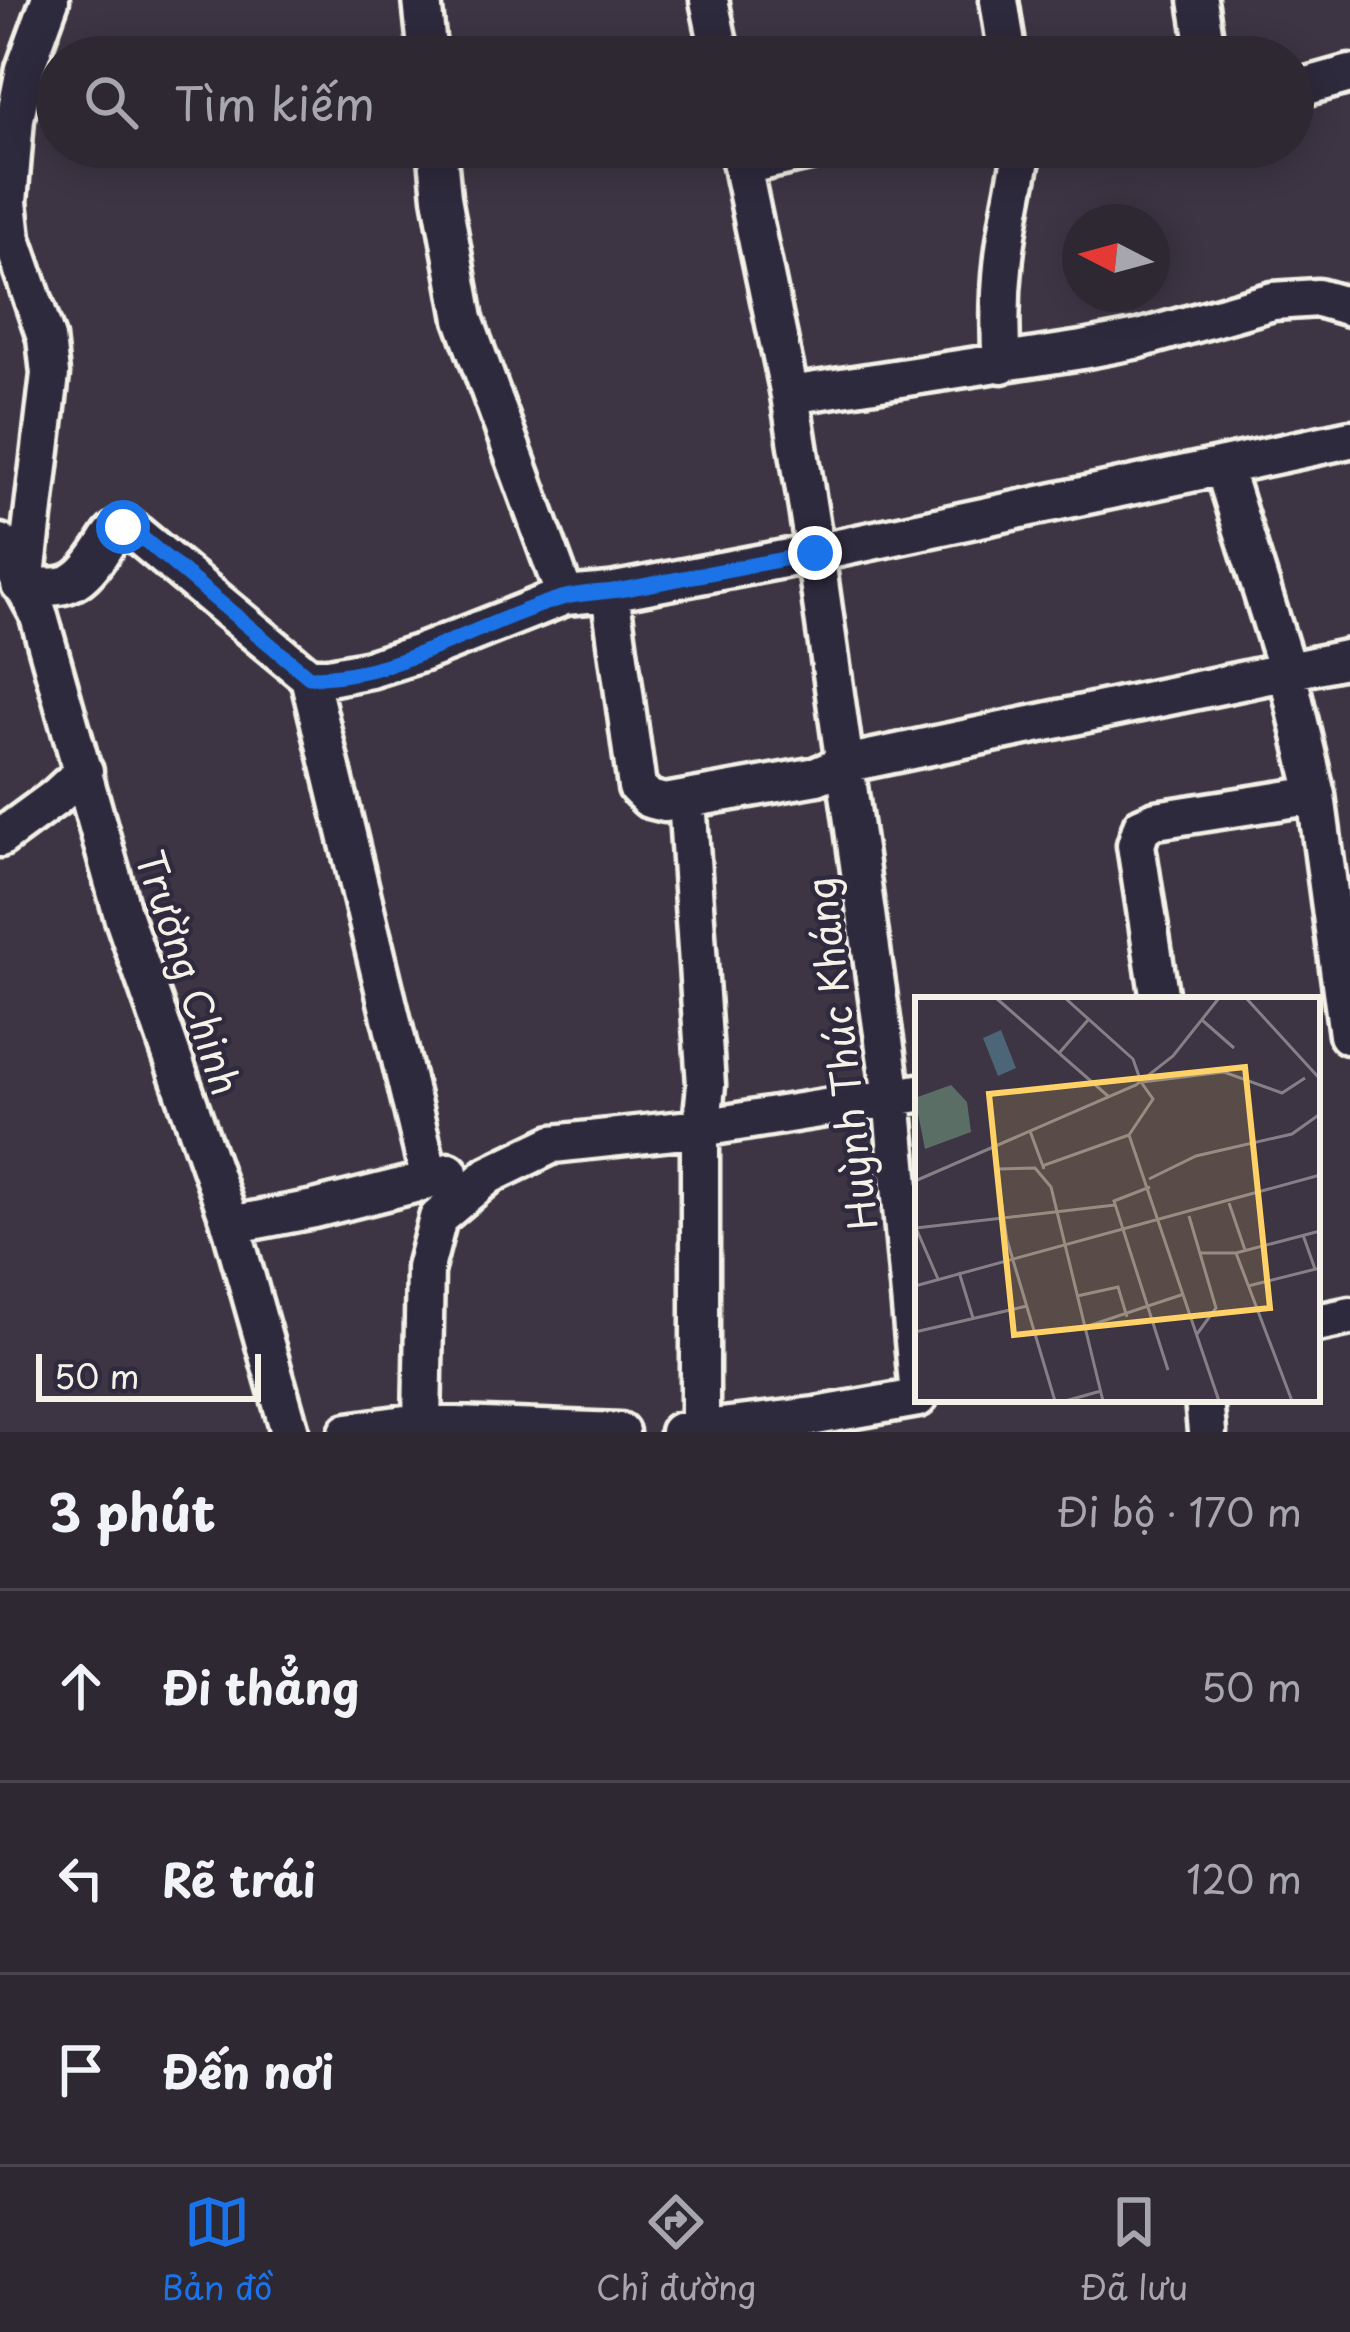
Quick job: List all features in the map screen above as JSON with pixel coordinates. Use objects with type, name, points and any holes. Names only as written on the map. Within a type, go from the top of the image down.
[{"type":"street","points":[[37,36],[50,0]]},
{"type":"street","points":[[422,0],[426,36]]},
{"type":"street","points":[[710,0],[717,36]]},
{"type":"street","points":[[999,0],[1005,36]]},
{"type":"street","points":[[1198,0],[1204,36]]},
{"type":"street","points":[[36,39],[15,118],[8,202],[12,239],[46,338],[50,374],[12,583],[48,588],[79,580],[114,531],[123,527],[134,531],[309,677],[430,1180]]},
{"type":"street","points":[[1314,84],[1350,74]]},
{"type":"street","points":[[439,168],[464,319],[565,596]]},
{"type":"street","name":"Huỳnh Thúc Kháng","points":[[742,168],[790,395],[845,764],[905,1095],[915,1318]]},
{"type":"street","points":[[1002,364],[1000,280],[1006,222],[1026,168]]},
{"type":"street","points":[[790,395],[1139,339],[1273,301],[1318,298],[1350,307]]},
{"type":"street","points":[[309,677],[329,677],[404,658],[565,596],[610,592],[815,553],[1350,439]]},
{"type":"street","points":[[1223,466],[1287,671],[1316,795],[1338,1036]]},
{"type":"street","name":"Trường Chinh","points":[[0,543],[12,583],[38,613],[123,916],[231,1225],[290,1432]]},
{"type":"street","points":[[610,592],[637,787],[649,800],[665,803],[817,776],[845,764],[1350,658]]},
{"type":"street","points":[[0,838],[84,771]]},
{"type":"street","points":[[1160,997],[1136,845],[1142,826],[1316,795]]},
{"type":"street","points":[[687,799],[706,1085],[693,1431],[915,1399]]},
{"type":"street","points":[[231,1225],[430,1180],[460,1167],[553,1144],[701,1128],[905,1095]]},
{"type":"street","points":[[422,1424],[425,1268],[438,1218],[489,1175],[553,1144]]},
{"type":"street","points":[[1320,1321],[1350,1316]]},
{"type":"street","points":[[919,1402],[923,1432]]},
{"type":"street","points":[[1204,1402],[1207,1432]]},
{"type":"street","points":[[348,1432],[405,1424],[620,1432]]},
{"type":"route","points":[[123,527],[134,531],[309,677],[370,669],[422,653],[565,596],[610,592],[815,553]]}]
